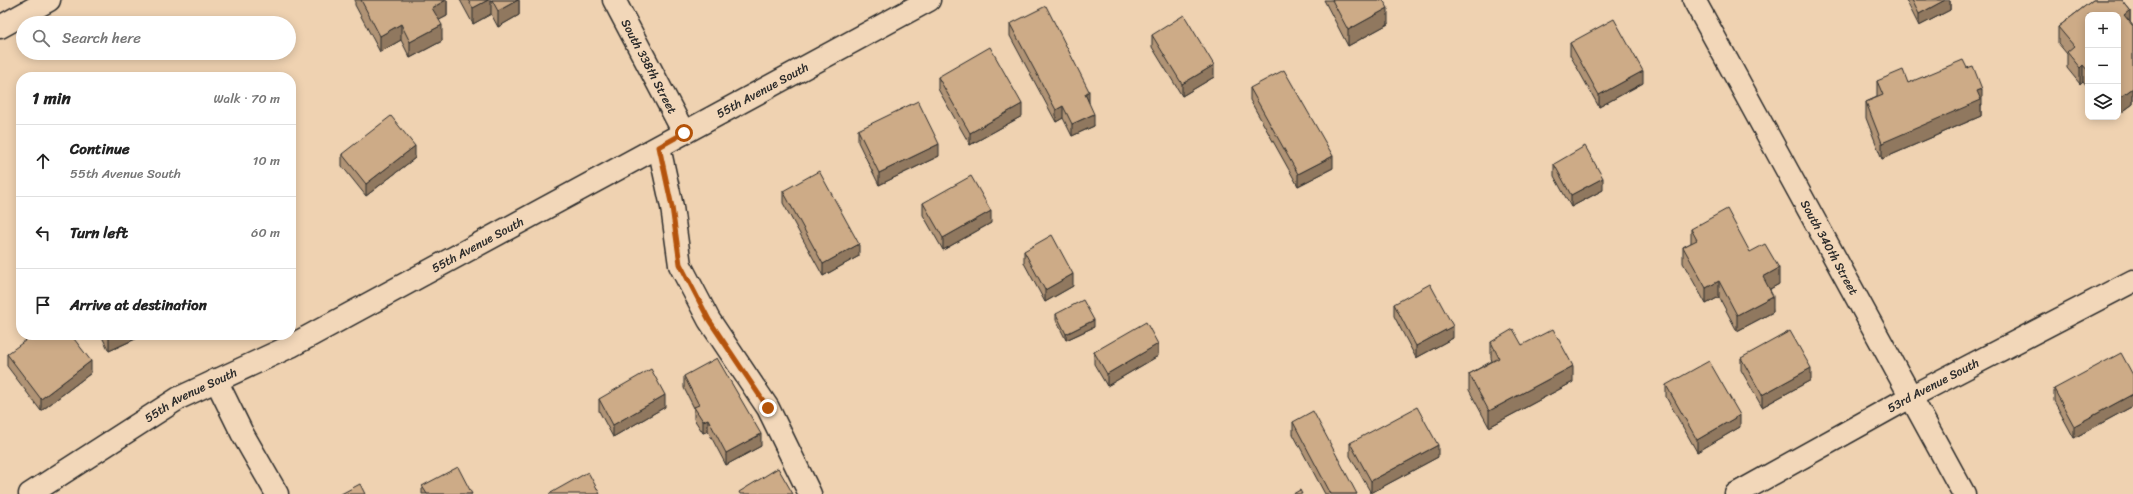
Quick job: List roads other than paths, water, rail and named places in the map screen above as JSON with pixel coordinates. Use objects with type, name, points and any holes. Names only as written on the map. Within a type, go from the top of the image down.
[{"type":"street","points":[[20,16],[49,0]]},
{"type":"street","name":"South 338th Street","points":[[614,0],[684,133]]},
{"type":"street","name":"55th Avenue South","points":[[30,494],[179,398],[291,346],[929,0]]},
{"type":"street","name":"South 340th Street","points":[[1694,0],[1912,396],[1964,494]]},
{"type":"street","points":[[0,27],[16,18]]},
{"type":"street","points":[[659,147],[672,207],[680,264],[709,320],[768,408],[810,494]]},
{"type":"street","name":"53rd Avenue South","points":[[1736,494],[1912,396],[2133,281]]},
{"type":"street","points":[[216,380],[242,433],[277,494]]}]
